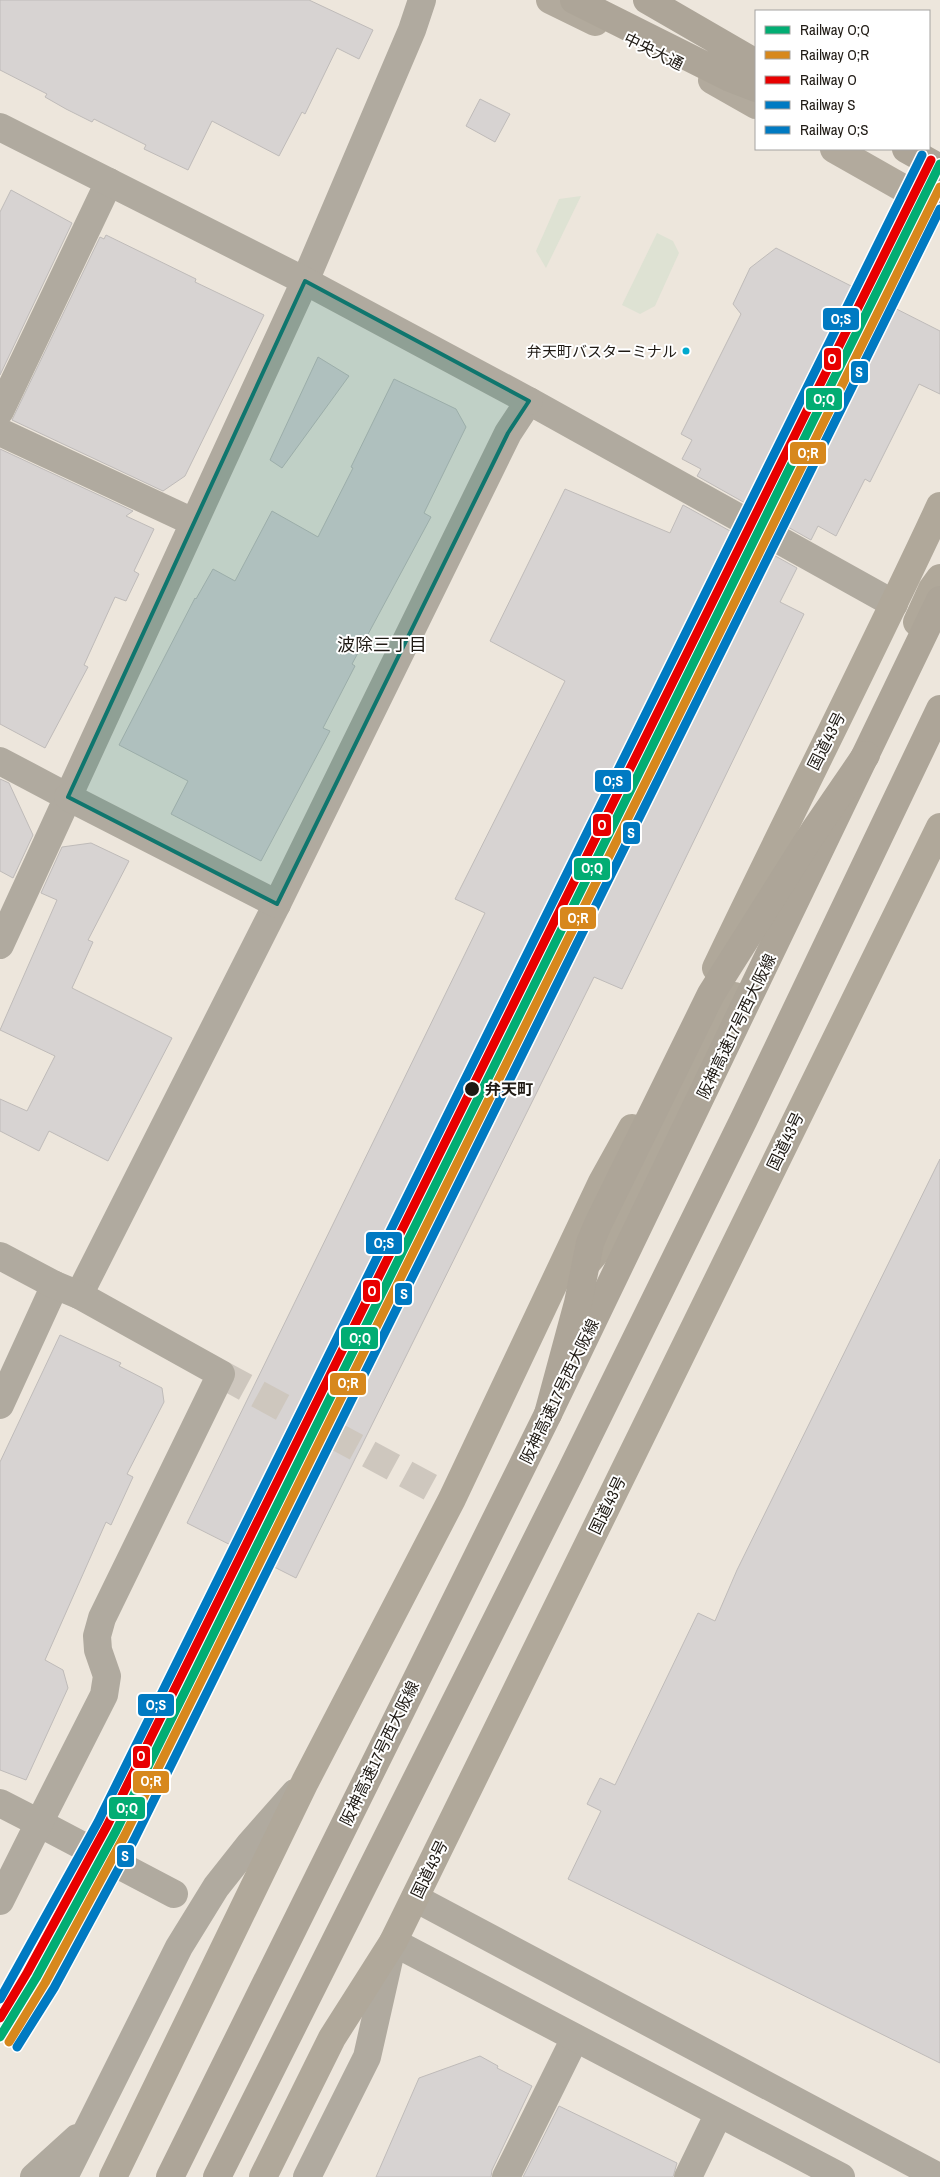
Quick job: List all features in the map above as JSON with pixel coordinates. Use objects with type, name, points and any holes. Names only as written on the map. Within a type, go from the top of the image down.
[{"type":"highway","points":[[574,0],[730,78],[755,88]]},
{"type":"highway","points":[[647,0],[755,62]]},
{"type":"highway","points":[[908,150],[940,168]]},
{"type":"highway","name":"国道43号","points":[[113,2177],[305,1782],[452,1499],[602,1182],[692,1020],[795,803],[894,604],[940,506]]},
{"type":"highway","name":"国道43号","points":[[536,1324],[618,1226],[754,959],[867,728],[932,589],[940,578]]},
{"type":"highway","name":"阪神高速17号西大阪線","points":[[170,2177],[548,1414],[940,600]]},
{"type":"highway","points":[[217,2177],[566,1482],[736,1137],[940,709]]},
{"type":"highway","points":[[548,1414],[578,1303],[590,1243],[598,1224],[711,994],[814,832],[866,755]]},
{"type":"highway","name":"国道43号","points":[[263,2177],[332,2038],[393,1942],[940,827]]},
{"type":"main road","name":"中央大通","points":[[550,0],[719,84],[755,104]]},
{"type":"main road","points":[[836,150],[940,209]]},
{"type":"street","points":[[0,944],[305,281],[408,39],[422,0]]},
{"type":"street","points":[[0,127],[305,281],[529,401],[894,604]]},
{"type":"street","points":[[0,411],[109,182]]},
{"type":"street","points":[[0,1405],[67,1290],[277,904],[508,433],[529,401]]},
{"type":"street","points":[[0,432],[193,522]]},
{"type":"street","points":[[0,761],[277,904]]},
{"type":"street","points":[[0,1256],[67,1290],[220,1374],[102,1618],[97,1636],[98,1650],[107,1676],[104,1695],[0,1901]]},
{"type":"street","points":[[64,2177],[179,1946],[216,1887],[250,1844],[305,1782]]},
{"type":"street","points":[[0,1803],[174,1894]]},
{"type":"street","points":[[415,1898],[939,2177]]},
{"type":"street","points":[[307,2177],[367,2057],[393,1942],[841,2177]]},
{"type":"street","points":[[506,2177],[575,2038]]},
{"type":"street","points":[[688,2177],[719,2113]]},
{"type":"street","points":[[34,2177],[87,2129]]},
{"type":"highlighted area","points":[[305,281],[529,401],[508,433],[277,904],[68,797]]},
{"type":"shaded area","points":[[581,196],[546,268],[536,251],[559,199]]},
{"type":"shaded area","points":[[657,233],[673,241],[679,253],[655,306],[640,314],[622,305]]},
{"type":"building","points":[[0,0],[309,0],[373,30],[359,59],[337,48],[305,114],[302,112],[279,156],[212,121],[188,170],[144,149],[146,145],[94,119],[92,122],[66,109],[45,97],[47,94],[0,70]]},
{"type":"building","points":[[480,99],[510,114],[495,142],[466,126]]},
{"type":"building","points":[[11,190],[72,223],[0,375],[0,212]]},
{"type":"building","points":[[106,235],[196,279],[195,282],[264,315],[185,476],[163,491],[12,420],[100,237],[104,239]]},
{"type":"building","points":[[776,248],[940,331],[940,394],[919,384],[870,482],[865,479],[836,536],[818,526],[811,540],[697,476],[701,469],[682,459],[692,440],[681,434],[741,314],[733,304],[750,268]]},
{"type":"building","points":[[318,357],[349,376],[282,468],[270,460]]},
{"type":"building","points":[[394,379],[456,409],[466,427],[424,513],[431,517],[352,664],[355,666],[323,728],[330,731],[261,861],[171,814],[188,781],[119,745],[195,598],[213,569],[235,581],[272,511],[318,537],[353,468],[351,467]]},
{"type":"building","points":[[0,449],[133,511],[126,516],[154,529],[134,571],[139,574],[126,601],[115,597],[84,665],[88,667],[45,748],[0,724]]},
{"type":"building","points":[[565,489],[670,533],[683,505],[797,568],[780,602],[804,614],[622,989],[594,977],[296,1578],[187,1523],[485,913],[455,899],[565,681],[490,641]]},
{"type":"building","points":[[0,779],[9,783],[33,835],[13,878],[0,871]]},
{"type":"building","points":[[91,843],[129,861],[88,940],[93,942],[72,988],[172,1038],[108,1161],[49,1131],[39,1151],[0,1131],[0,1099],[27,1111],[55,1056],[0,1030],[57,900],[41,893],[62,847]]},
{"type":"building","points":[[940,1159],[940,2063],[568,1879],[601,1811],[587,1804],[600,1778],[615,1785],[698,1613],[715,1621],[737,1570]]},
{"type":"building","points":[[60,1335],[121,1363],[119,1366],[162,1388],[164,1402],[127,1474],[133,1477],[111,1525],[106,1522],[45,1660],[63,1670],[68,1688],[26,1780],[0,1770],[0,1462]]},
{"type":"building","points":[[480,2056],[498,2066],[497,2068],[532,2086],[492,2170],[491,2177],[376,2177],[419,2078]]},
{"type":"building","points":[[559,2106],[677,2163],[673,2177],[523,2177]]},
{"type":"tunnel","points":[[221,1374],[452,1499]]},
{"type":"rail line","name":"O;S","points":[[0,1999],[98,1822],[922,155]]},
{"type":"rail line","name":"O","points":[[0,2018],[27,1973],[107,1826],[931,160]]},
{"type":"rail line","name":"O;Q","points":[[0,2037],[36,1978],[116,1831],[940,164]]},
{"type":"rail line","name":"O;R","points":[[9,2042],[45,1983],[125,1835],[940,187]]},
{"type":"rail line","name":"S","points":[[17,2047],[54,1988],[134,1840],[940,209]]},
{"type":"place","name":"弁天町バスターミナル","points":[[686,351]]},
{"type":"place","name":"弁天町","points":[[472,1089]]},
{"type":"district","name":"波除三丁目","points":[[382,644]]}]
